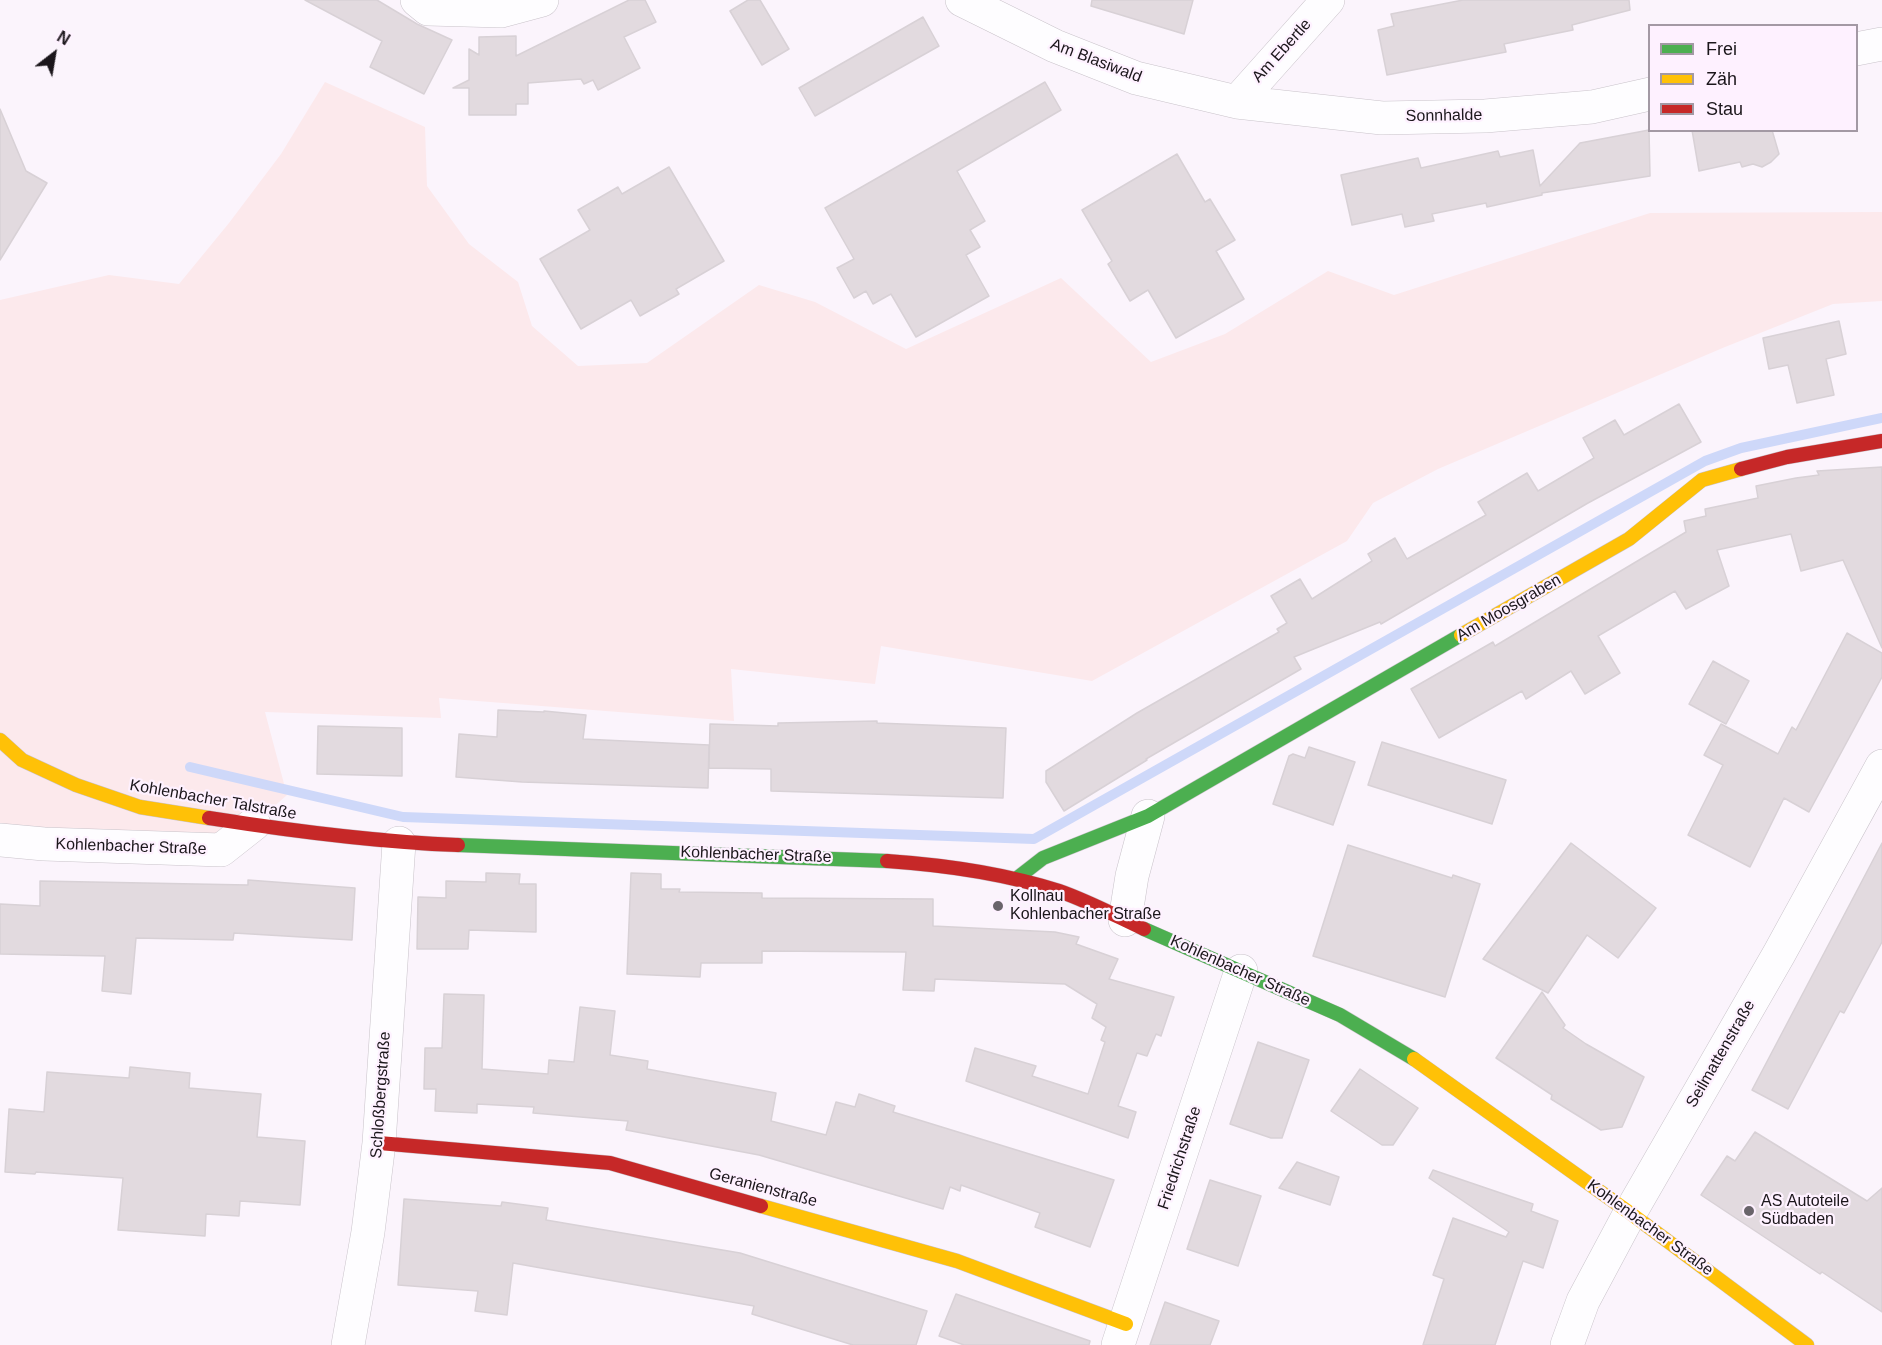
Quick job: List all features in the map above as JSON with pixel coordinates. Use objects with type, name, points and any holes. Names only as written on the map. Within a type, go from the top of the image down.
[{"type":"street","points":[[417,0],[428,9],[501,11],[542,0]]},
{"type":"street","name":"Am Blasiwald","points":[[962,0],[1055,46],[1136,78],[1237,102]]},
{"type":"street","name":"Am Ebertle","points":[[1237,102],[1328,0]]},
{"type":"street","points":[[1858,49],[1882,44]]},
{"type":"street","name":"Sonnhalde","points":[[1237,102],[1382,118],[1474,116],[1592,107],[1648,94]]},
{"type":"street","name":"Am Moosgraben","points":[[1016,879],[1043,858],[1148,816],[1629,539],[1702,480],[1787,457],[1882,441]]},
{"type":"street","name":"Kohlenbacher Talstraße","points":[[0,740],[22,760],[76,785],[140,807],[296,832],[399,843]]},
{"type":"street","name":"Seilmattenstraße","points":[[1567,1345],[1583,1301],[1630,1213],[1779,954],[1882,766]]},
{"type":"street","points":[[1125,920],[1132,876],[1148,816]]},
{"type":"street","name":"Kohlenbacher Straße","points":[[0,840],[44,844],[221,850],[254,824]]},
{"type":"street","name":"Kohlenbacher Straße","points":[[399,843],[856,859],[945,865],[1016,879],[1061,892],[1340,1015],[1420,1062],[1630,1213],[1807,1345]]},
{"type":"street","name":"Schloßbergstraße","points":[[348,1345],[368,1232],[379,1143],[399,843]]},
{"type":"street","name":"Friedrichstraße","points":[[1122,1335],[1241,970]]},
{"type":"street","name":"Geranienstraße","points":[[379,1143],[610,1163],[957,1261],[1122,1335]]},
{"type":"shaded area","points":[[325,82],[425,127],[427,186],[469,244],[518,282],[532,326],[578,366],[647,363],[759,285],[815,302],[906,349],[1061,278],[1151,362],[1225,334],[1328,271],[1394,295],[1650,213],[1882,212],[1882,301],[1833,304],[1725,347],[1438,469],[1373,503],[1347,541],[1092,681],[881,646],[875,684],[731,669],[734,721],[439,698],[441,718],[265,712],[287,795],[254,824],[217,842],[0,824],[0,300],[109,275],[179,284],[281,154]]},
{"type":"building","points":[[305,0],[377,0],[417,24],[452,40],[424,94],[370,67],[382,41]]},
{"type":"building","points":[[629,0],[645,0],[656,22],[624,37],[640,68],[598,90],[593,80],[584,84],[581,79],[528,83],[528,104],[516,104],[516,115],[469,115],[469,88],[453,88],[469,80],[469,49],[479,55],[479,37],[516,36],[516,56]]},
{"type":"building","points":[[748,0],[760,0],[789,49],[762,65],[730,11]]},
{"type":"building","points":[[1092,0],[1193,0],[1184,34],[1091,6]]},
{"type":"building","points":[[1463,0],[1629,0],[1630,10],[1572,25],[1573,30],[1504,44],[1506,52],[1387,75],[1378,30],[1394,26],[1391,14]]},
{"type":"building","points":[[923,17],[939,46],[815,116],[799,88]]},
{"type":"building","points":[[1045,82],[1061,110],[957,171],[985,221],[970,230],[980,247],[966,255],[989,296],[916,337],[891,294],[873,304],[866,291],[854,298],[837,268],[854,259],[825,208]]},
{"type":"building","points":[[0,109],[26,171],[47,183],[0,260]]},
{"type":"building","points":[[1648,130],[1650,176],[1542,193],[1542,195],[1487,207],[1486,203],[1432,214],[1434,221],[1405,227],[1402,214],[1352,225],[1341,175],[1418,158],[1421,168],[1498,151],[1500,157],[1533,150],[1540,186],[1580,143]]},
{"type":"building","points":[[1692,132],[1773,132],[1779,154],[1762,167],[1753,164],[1742,167],[1740,162],[1699,171]]},
{"type":"building","points":[[1177,154],[1205,202],[1210,199],[1235,240],[1216,251],[1244,299],[1176,338],[1148,290],[1130,301],[1108,264],[1112,261],[1082,210]]},
{"type":"building","points":[[669,167],[724,261],[676,289],[679,294],[640,316],[631,300],[581,329],[540,259],[590,230],[578,210],[618,187],[622,194]]},
{"type":"building","points":[[1839,321],[1846,354],[1826,359],[1834,395],[1797,403],[1788,365],[1769,369],[1763,338]]},
{"type":"building","points":[[1679,404],[1701,442],[1588,503],[1381,624],[1380,622],[1294,657],[1301,669],[1146,759],[1064,811],[1046,782],[1046,771],[1137,713],[1279,632],[1277,629],[1287,623],[1271,596],[1300,579],[1312,599],[1372,561],[1368,554],[1395,538],[1407,559],[1486,515],[1478,502],[1527,473],[1538,491],[1594,458],[1583,438],[1615,420],[1624,435]]},
{"type":"building","points":[[1882,467],[1882,648],[1843,560],[1801,571],[1791,534],[1717,550],[1729,586],[1686,609],[1675,591],[1598,636],[1620,673],[1585,694],[1571,671],[1526,699],[1522,691],[1439,738],[1411,689],[1493,642],[1495,646],[1686,532],[1684,521],[1706,516],[1705,509],[1758,498],[1756,486],[1819,475],[1817,471]]},
{"type":"building","points":[[1847,633],[1882,653],[1882,677],[1809,812],[1784,798],[1750,867],[1688,835],[1723,765],[1704,755],[1721,724],[1778,754],[1792,727],[1796,730]]},
{"type":"building","points":[[1713,661],[1749,681],[1726,724],[1689,704]]},
{"type":"building","points":[[498,710],[586,715],[583,739],[709,745],[708,788],[522,782],[456,777],[459,734],[497,737]]},
{"type":"building","points":[[877,721],[877,723],[1006,728],[1003,798],[771,791],[771,769],[709,768],[710,724],[778,726],[778,723]]},
{"type":"building","points":[[318,726],[402,728],[402,776],[317,774]]},
{"type":"building","points":[[1382,742],[1506,780],[1492,824],[1368,785]]},
{"type":"building","points":[[1309,747],[1355,762],[1333,825],[1273,804],[1289,756],[1293,754],[1305,758]]},
{"type":"building","points":[[1571,843],[1656,908],[1618,958],[1587,935],[1548,993],[1483,959]]},
{"type":"building","points":[[1882,843],[1882,942],[1844,1013],[1840,1011],[1788,1109],[1752,1090]]},
{"type":"building","points":[[1348,845],[1452,878],[1453,875],[1480,884],[1445,997],[1313,956]]},
{"type":"building","points":[[486,873],[520,874],[519,884],[536,884],[536,932],[469,930],[468,949],[417,949],[418,897],[446,898],[446,881],[486,882]]},
{"type":"building","points":[[631,873],[661,874],[661,889],[680,889],[679,892],[762,893],[762,898],[933,899],[933,926],[1055,932],[1079,937],[1076,944],[1118,959],[1109,979],[1174,997],[1161,1036],[1156,1034],[1147,1056],[1137,1053],[1118,1106],[1136,1112],[1128,1138],[966,1081],[975,1048],[1036,1066],[1032,1076],[1088,1094],[1105,1042],[1101,1040],[1106,1027],[1092,1018],[1097,1004],[1065,984],[935,979],[934,991],[903,990],[906,952],[762,951],[762,963],[701,963],[700,977],[627,974]]},
{"type":"building","points":[[248,880],[355,888],[352,940],[234,933],[233,940],[136,938],[131,994],[102,991],[105,956],[0,954],[0,904],[40,906],[40,881],[248,885]]},
{"type":"building","points":[[1542,992],[1565,1025],[1563,1028],[1644,1077],[1622,1127],[1601,1130],[1551,1099],[1552,1095],[1496,1058]]},
{"type":"building","points":[[444,994],[484,995],[482,1069],[548,1074],[549,1060],[574,1062],[580,1007],[615,1011],[610,1055],[648,1061],[647,1069],[776,1093],[771,1121],[826,1135],[836,1102],[855,1107],[859,1094],[895,1106],[893,1112],[1114,1180],[1090,1247],[1035,1227],[1040,1213],[961,1185],[960,1191],[950,1187],[943,1209],[759,1155],[626,1130],[628,1121],[533,1113],[534,1107],[477,1104],[477,1113],[435,1111],[436,1089],[424,1089],[425,1048],[442,1048]]},
{"type":"building","points":[[1258,1042],[1309,1060],[1282,1138],[1271,1138],[1230,1124]]},
{"type":"building","points":[[130,1067],[190,1073],[189,1088],[261,1094],[257,1137],[305,1141],[300,1205],[240,1201],[239,1216],[206,1214],[205,1236],[118,1230],[123,1178],[5,1172],[9,1109],[44,1112],[47,1072],[129,1078]]},
{"type":"building","points":[[1360,1069],[1418,1108],[1393,1145],[1382,1145],[1331,1111]]},
{"type":"building","points":[[1755,1132],[1867,1201],[1882,1188],[1882,1312],[1701,1195],[1727,1156],[1735,1161]]},
{"type":"building","points":[[1297,1162],[1339,1177],[1330,1205],[1279,1188]]},
{"type":"building","points":[[1433,1170],[1533,1204],[1531,1211],[1558,1221],[1543,1268],[1523,1261],[1495,1345],[1423,1345],[1444,1279],[1433,1275],[1453,1218],[1506,1237],[1509,1232],[1429,1178]]},
{"type":"building","points":[[1210,1180],[1261,1196],[1238,1266],[1187,1249]]},
{"type":"building","points":[[404,1199],[501,1206],[502,1202],[548,1208],[546,1220],[740,1253],[927,1311],[916,1345],[853,1345],[752,1314],[754,1306],[513,1263],[507,1315],[475,1311],[478,1291],[398,1285]]},
{"type":"building","points":[[956,1294],[1090,1341],[1089,1345],[964,1345],[939,1336]]},
{"type":"building","points":[[1165,1302],[1219,1321],[1210,1345],[1150,1345]]},
{"type":"waterway","points":[[190,767],[403,817],[1034,839],[1705,461],[1741,448],[1882,418]]},
{"type":"traffic: fast","points":[[1016,879],[1043,858],[1148,816],[1461,635]]},
{"type":"traffic: fast","points":[[458,845],[887,861]]},
{"type":"traffic: fast","points":[[1144,929],[1340,1015],[1414,1059]]},
{"type":"traffic: slow","points":[[1461,635],[1629,539],[1702,480],[1741,469]]},
{"type":"traffic: slow","points":[[0,740],[22,760],[76,785],[140,807],[209,818]]},
{"type":"traffic: slow","points":[[1414,1059],[1630,1213],[1807,1345]]},
{"type":"traffic: slow","points":[[761,1206],[957,1261],[1126,1324]]},
{"type":"traffic: jam","points":[[1741,469],[1787,457],[1882,441]]},
{"type":"traffic: jam","points":[[209,818],[333,835],[458,845]]},
{"type":"traffic: jam","points":[[887,861],[974,871],[1017,879],[1081,899],[1144,929]]},
{"type":"traffic: jam","points":[[379,1143],[610,1163],[761,1206]]},
{"type":"place","name":"Kollnau Kohlenbacher Straße","points":[[998,906]]},
{"type":"place","name":"AS Autoteile Südbaden","points":[[1749,1211]]}]
